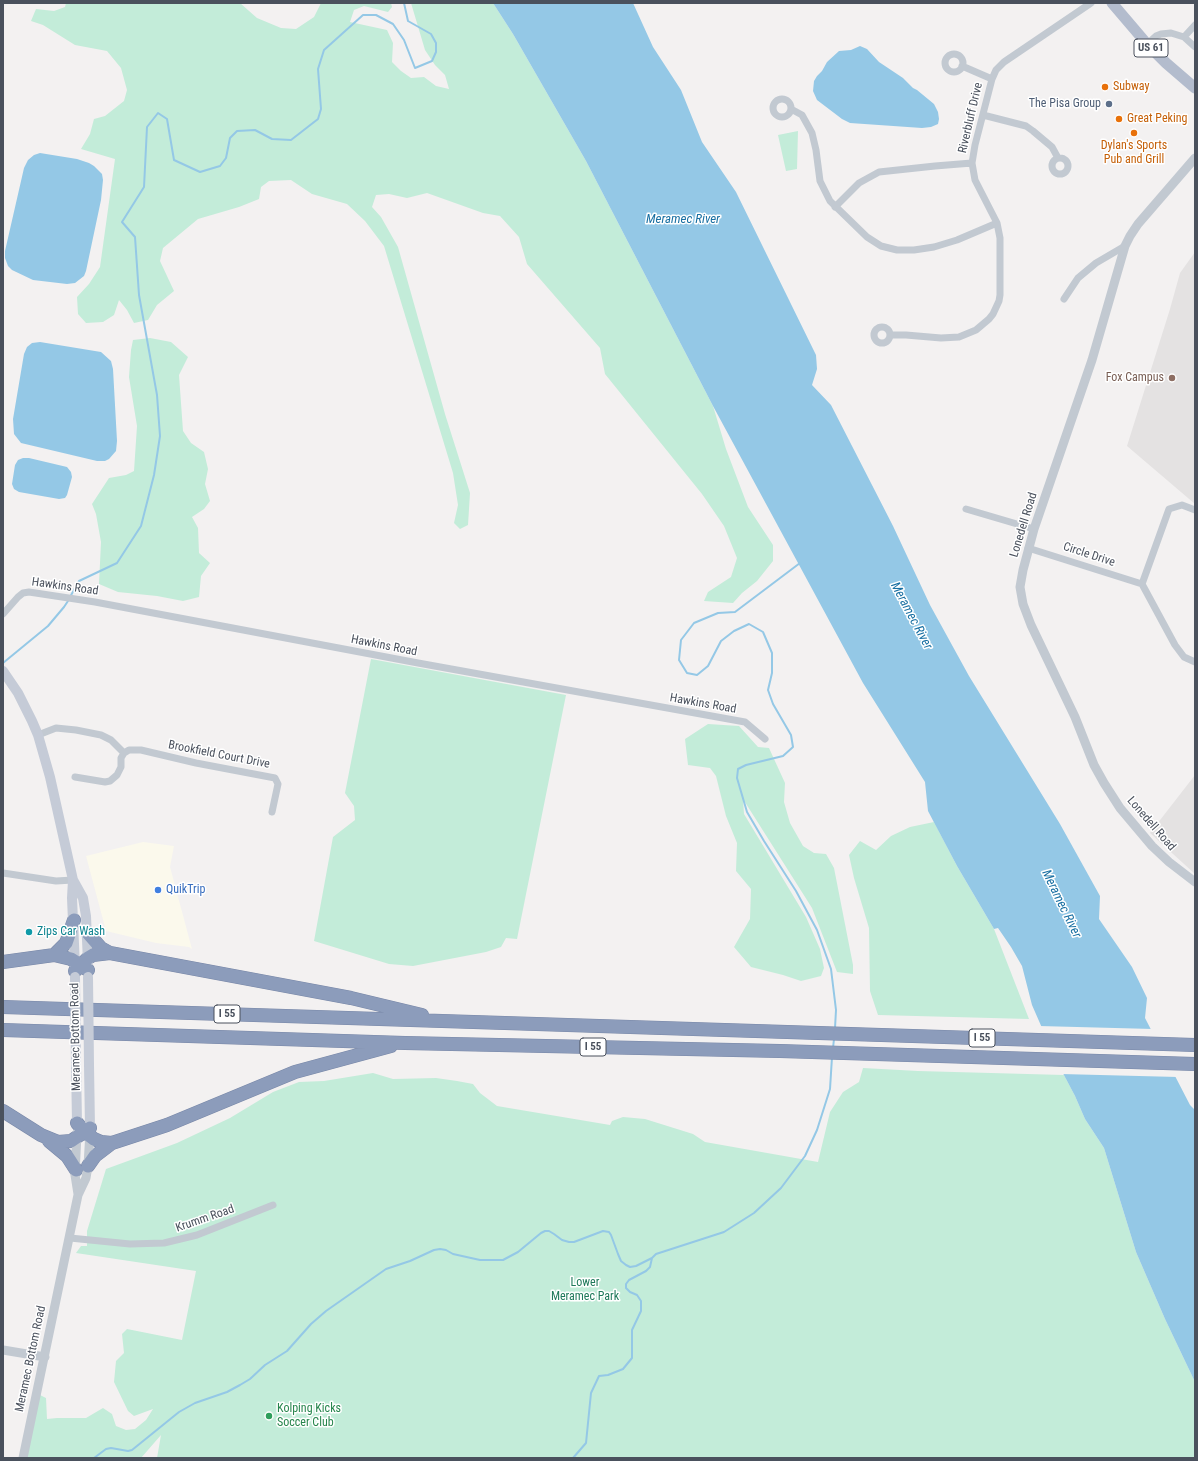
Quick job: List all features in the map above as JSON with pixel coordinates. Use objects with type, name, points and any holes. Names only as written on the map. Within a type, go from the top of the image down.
[{"type":"highway","points":[[54,955],[66,943],[74,920]]},
{"type":"highway","points":[[87,932],[101,948],[110,953]]},
{"type":"highway","points":[[3,962],[54,955],[64,956],[82,968],[93,955],[110,953],[351,998],[451,1021]]},
{"type":"highway","name":"I 55","points":[[3,1007],[1195,1045]]},
{"type":"highway","name":"I 55","points":[[3,1030],[1195,1064]]},
{"type":"highway","points":[[41,1135],[58,1142],[65,1142],[84,1132],[101,1142],[112,1143],[138,1136],[168,1125],[295,1072],[405,1042]]},
{"type":"highway","points":[[3,1111],[41,1135],[82,1168],[112,1143]]},
{"type":"main road","name":"US 61","points":[[1112,3],[1148,44],[1195,88]]},
{"type":"main road","name":"Meramec Bottom Road","points":[[3,670],[23,702],[38,735],[50,777],[73,880],[72,898],[82,968],[89,1065],[84,1132]]},
{"type":"main road","name":"Meramec Bottom Road","points":[[73,880],[83,898],[87,932],[82,968],[76,1064],[84,1132]]},
{"type":"street","name":"Riverbluff Drive","points":[[890,335],[906,334],[955,338],[969,334],[976,330],[989,319],[996,308],[1000,295],[1000,238],[997,223],[975,180],[972,163],[975,145],[992,79],[996,70],[1004,62],[1092,3]]},
{"type":"street","points":[[1184,37],[1195,24]]},
{"type":"street","points":[[1148,44],[1156,36],[1171,33],[1184,37],[1195,47]]},
{"type":"street","points":[[962,66],[992,79]]},
{"type":"street","points":[[791,109],[802,115],[808,123],[815,143],[822,187],[830,201],[873,241],[886,248],[898,250],[918,249],[957,240],[997,223]]},
{"type":"street","points":[[983,115],[1026,126],[1052,147],[1058,158]]},
{"type":"street","name":"Lonedell Road","points":[[1195,158],[1138,224],[1125,246],[1095,351],[1028,548],[1021,578],[1020,590],[1022,601],[1034,630],[1075,717],[1094,765],[1112,794],[1138,829],[1161,855],[1195,882]]},
{"type":"street","points":[[835,207],[859,183],[879,172],[972,163]]},
{"type":"street","points":[[1064,299],[1078,278],[1096,263],[1125,246]]},
{"type":"street","points":[[1195,510],[1182,505],[1169,509],[1142,584],[1175,645],[1184,657],[1195,662]]},
{"type":"street","points":[[966,508],[1034,530]]},
{"type":"street","name":"Circle Drive","points":[[1028,548],[1142,584]]},
{"type":"street","name":"Hawkins Road","points":[[3,614],[18,597],[29,592],[218,622],[410,662],[745,722],[764,739]]},
{"type":"street","points":[[38,735],[56,728],[102,735],[112,740],[124,753],[120,758],[120,768],[117,776],[113,779],[105,782],[75,777]]},
{"type":"street","name":"Brookfield Court Drive","points":[[124,753],[129,750],[141,750],[196,763],[275,778],[278,784],[272,812]]},
{"type":"street","points":[[3,873],[56,881],[73,880]]},
{"type":"street","name":"Meramec Bottom Road","points":[[82,1168],[84,1132]]},
{"type":"street","name":"Meramec Bottom Road","points":[[23,1458],[78,1196],[82,1168],[84,1132]]},
{"type":"street","name":"Krumm Road","points":[[70,1238],[130,1244],[164,1243],[197,1235],[273,1205]]},
{"type":"street","points":[[3,1350],[45,1357]]},
{"type":"shaded area","name":"Fox Campus","points":[[1195,252],[1195,504],[1127,446],[1180,273]]},
{"type":"shaded area","points":[[1195,775],[1195,874],[1150,833]]},
{"type":"shaded area","points":[[143,842],[174,846],[170,867],[192,949],[189,947],[156,943],[106,931],[86,856]]},
{"type":"green space","points":[[66,3],[240,3],[257,18],[281,28],[296,29],[314,17],[321,3],[391,3],[392,7],[388,12],[364,6],[354,10],[350,22],[387,30],[393,43],[392,62],[401,71],[411,78],[424,77],[436,86],[449,89],[445,75],[435,65],[425,50],[411,3],[493,3],[513,34],[586,161],[713,406],[726,449],[748,507],[773,545],[773,561],[757,581],[742,593],[733,603],[704,601],[708,592],[731,577],[737,558],[724,526],[702,494],[605,374],[600,348],[527,264],[519,237],[500,216],[483,213],[427,193],[407,198],[389,194],[376,195],[372,207],[381,217],[398,247],[445,414],[470,493],[468,525],[460,529],[454,523],[458,505],[453,473],[384,246],[365,221],[347,204],[312,194],[291,180],[269,181],[261,187],[259,199],[239,207],[198,219],[163,248],[160,261],[174,291],[157,305],[148,320],[134,323],[127,310],[119,300],[114,315],[103,322],[86,323],[78,314],[77,297],[89,284],[100,267],[115,159],[81,149],[90,134],[94,119],[105,116],[124,101],[127,90],[121,68],[107,51],[75,45],[43,25],[31,21],[36,9],[54,11],[65,7]]},
{"type":"green space","points":[[798,131],[797,169],[786,171],[778,135]]},
{"type":"green space","points":[[150,338],[171,342],[188,357],[179,375],[183,431],[191,443],[204,452],[208,469],[205,484],[210,501],[204,509],[192,517],[198,528],[199,553],[210,563],[201,576],[199,597],[183,601],[157,596],[118,592],[99,584],[101,542],[96,514],[92,504],[109,478],[126,475],[134,471],[137,426],[129,377],[131,350],[133,340]]},
{"type":"green space","points":[[371,659],[566,695],[517,939],[506,938],[501,947],[486,952],[413,966],[389,964],[314,941],[333,837],[355,820],[354,806],[345,793]]},
{"type":"green space","points":[[708,724],[739,726],[758,747],[769,748],[785,783],[784,802],[790,823],[803,846],[814,853],[826,854],[834,868],[853,965],[853,974],[837,972],[812,908],[743,799],[744,814],[806,917],[820,949],[824,968],[821,976],[801,981],[751,967],[734,947],[750,919],[751,889],[736,871],[737,843],[726,816],[716,776],[710,768],[688,765],[685,739]]},
{"type":"green space","points":[[934,822],[957,866],[994,929],[1029,1019],[878,1015],[870,991],[869,928],[854,878],[849,855],[860,841],[876,850],[891,836],[910,827]]},
{"type":"green space","name":"Lower Meramec Park","points":[[863,1068],[1064,1075],[1085,1119],[1104,1148],[1136,1252],[1165,1319],[1195,1382],[1195,1458],[157,1458],[161,1435],[141,1458],[25,1458],[40,1395],[46,1398],[47,1419],[86,1418],[103,1408],[112,1414],[116,1426],[126,1430],[135,1429],[146,1420],[153,1409],[134,1416],[128,1411],[114,1382],[116,1361],[124,1353],[122,1334],[127,1329],[182,1340],[196,1271],[76,1253],[81,1246],[87,1246],[87,1231],[106,1169],[177,1143],[230,1118],[273,1092],[299,1082],[324,1081],[373,1073],[393,1079],[436,1078],[473,1084],[480,1093],[497,1106],[610,1125],[612,1121],[623,1117],[645,1119],[693,1134],[705,1142],[818,1162],[830,1112],[843,1092],[859,1082]]},
{"type":"water","name":"Meramec River","points":[[493,3],[633,3],[653,47],[681,90],[702,142],[736,192],[816,355],[817,369],[812,385],[831,405],[893,526],[930,605],[969,676],[1060,824],[1100,896],[1099,919],[1132,967],[1147,998],[1145,1018],[1190,1105],[1195,1110],[1195,1382],[1165,1319],[1136,1252],[1104,1148],[1085,1119],[1056,1060],[1032,1005],[1022,966],[998,928],[994,929],[957,866],[928,811],[925,782],[863,683],[713,406],[586,161],[513,34]]},
{"type":"water","points":[[860,46],[867,49],[879,62],[903,78],[913,88],[934,104],[938,112],[938,124],[931,127],[922,128],[850,123],[842,119],[817,100],[813,91],[814,81],[827,62],[839,51],[851,50]]},
{"type":"water","points":[[40,153],[77,159],[89,163],[102,174],[103,180],[101,200],[86,271],[84,276],[75,283],[67,284],[33,280],[12,270],[8,266],[5,258],[5,251],[24,168],[28,160],[34,155]]},
{"type":"water","points":[[40,342],[101,352],[111,361],[113,369],[117,441],[116,451],[109,459],[105,461],[97,461],[21,443],[14,434],[13,419],[24,354],[27,347],[32,343]]},
{"type":"water","points":[[29,458],[67,467],[71,472],[72,477],[65,498],[59,499],[19,492],[14,489],[12,484],[15,465],[18,460]]},
{"type":"pier","points":[[1039,1026],[1153,1029],[1178,1077],[1061,1074]]},
{"type":"waterway","points":[[70,597],[79,581],[117,563],[141,526],[154,475],[160,436],[157,395],[139,295],[135,237],[122,222],[144,187],[147,127],[158,113],[167,119],[174,160],[200,172],[220,166],[226,158],[230,138],[237,131],[255,130],[272,139],[291,140],[318,119],[321,109],[318,69],[324,50],[363,15],[376,15],[393,24],[404,40],[415,68],[432,61],[436,52],[436,43],[431,34],[408,21],[404,3]]},
{"type":"waterway","points":[[800,563],[735,612],[718,613],[694,623],[681,640],[679,660],[687,673],[697,675],[708,666],[721,641],[734,631],[749,624],[763,632],[772,653],[772,673],[768,690],[773,704],[791,735],[793,747],[783,756],[746,765],[738,769],[737,778],[747,812],[796,891],[817,930],[831,969],[836,1010],[835,1028]]},
{"type":"waterway","points":[[3,663],[48,626],[68,601]]},
{"type":"waterway","points":[[833,1048],[834,1039]]},
{"type":"waterway","points":[[573,1458],[586,1443],[591,1393],[599,1376],[608,1375],[623,1369],[632,1358],[632,1330],[641,1311],[641,1301],[637,1295],[630,1292],[626,1288],[626,1284],[629,1280],[646,1271],[650,1267],[652,1258],[656,1254],[724,1232],[754,1213],[781,1188],[805,1156],[817,1130],[830,1089],[832,1057]]},
{"type":"waterway","points":[[94,1458],[106,1449],[132,1450],[179,1412],[195,1403],[227,1392],[250,1379],[265,1365],[287,1351],[311,1324],[326,1311],[386,1269],[410,1261],[434,1250],[446,1250],[453,1254],[480,1260],[503,1260],[518,1252],[545,1231],[549,1231],[562,1240],[569,1242],[574,1242],[603,1231],[609,1232],[621,1261],[626,1265],[630,1267],[636,1266],[652,1258]]},
{"type":"place","name":"Subway","points":[[1105,87]]},
{"type":"place","name":"The Pisa Group","points":[[1109,104]]},
{"type":"place","name":"Great Peking","points":[[1119,119]]},
{"type":"place","name":"Dylan's Sports Pub and Grill","points":[[1134,133]]},
{"type":"place","name":"Fox Campus","points":[[1172,378]]},
{"type":"place","name":"QuikTrip","points":[[158,890]]},
{"type":"place","name":"Zips Car Wash","points":[[29,932]]},
{"type":"place","name":"Kolping Kicks Soccer Club","points":[[269,1416]]}]
